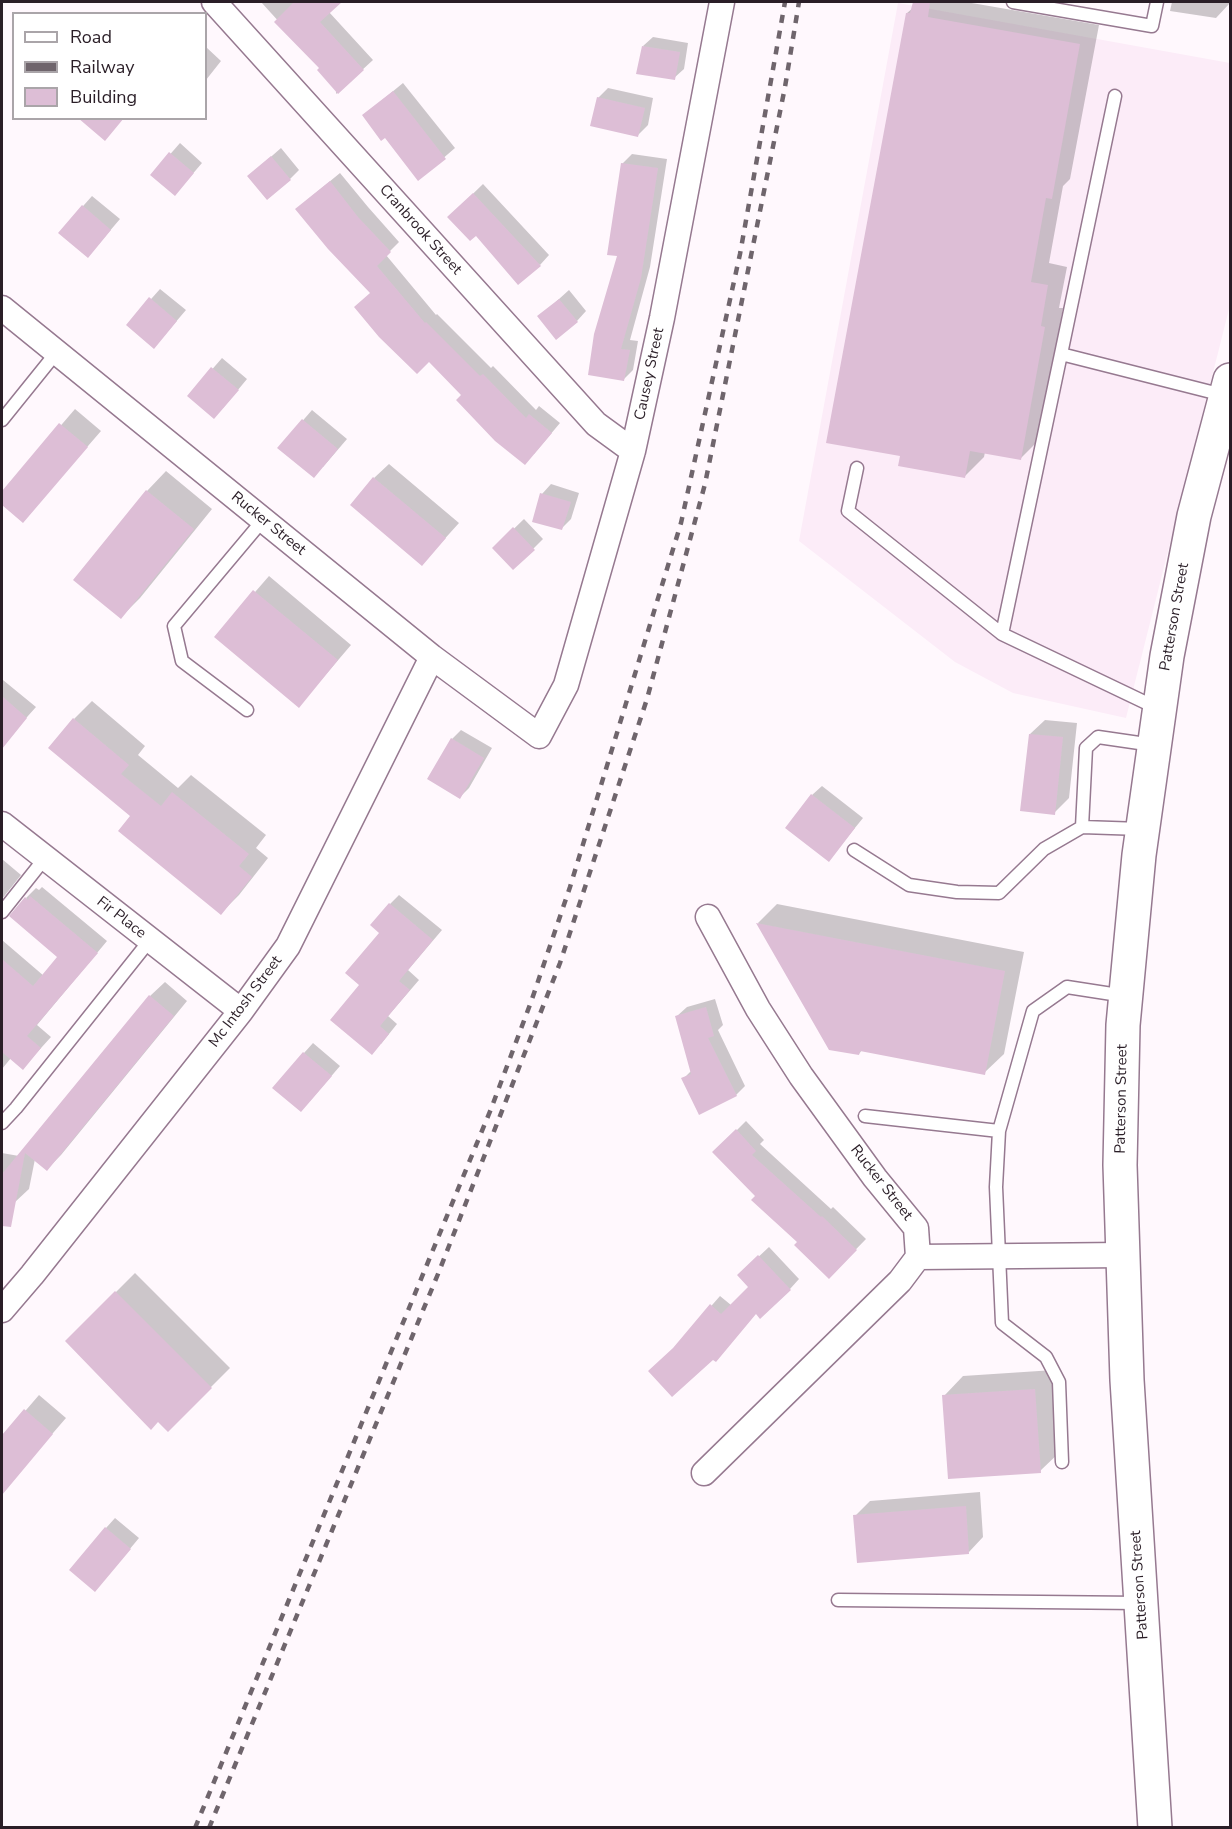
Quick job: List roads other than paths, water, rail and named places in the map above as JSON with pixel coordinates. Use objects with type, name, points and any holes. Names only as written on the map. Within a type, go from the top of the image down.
[{"type":"main road","name":"Patterson Street","points":[[1155,1827],[1127,1380],[1120,1165],[1123,1025],[1143,830],[1167,656],[1194,516],[1228,388]]},
{"type":"street","name":"Cranbrook Street","points":[[214,2],[596,424],[633,452]]},
{"type":"street","name":"Causey Street","points":[[539,735],[566,684],[633,452],[662,318],[715,4]]},
{"type":"street","name":"Rucker Street","points":[[2,308],[432,657],[539,735]]},
{"type":"street","name":"Mc Intosh Street","points":[[2,1310],[241,1011],[288,946],[432,657]]},
{"type":"street","name":"Fir Place","points":[[2,824],[241,1011]]},
{"type":"street","name":"Rucker Street","points":[[708,917],[758,1009],[801,1076],[875,1178],[916,1228],[918,1257]]},
{"type":"street","points":[[704,1473],[900,1281],[918,1257],[1123,1256]]},
{"type":"lane","points":[[1013,2],[1152,26],[1157,2]]},
{"type":"lane","points":[[1002,634],[1114,96]]},
{"type":"lane","points":[[2,420],[56,353]]},
{"type":"lane","points":[[1061,354],[1228,388]]},
{"type":"lane","points":[[857,468],[848,511],[1002,634],[1160,710]]},
{"type":"lane","points":[[247,710],[182,661],[174,626],[262,520]]},
{"type":"lane","points":[[1082,827],[1086,748],[1098,736],[1155,745]]},
{"type":"lane","points":[[854,850],[909,885],[957,892],[999,893],[1044,849],[1082,827],[1143,830]]},
{"type":"lane","points":[[2,912],[45,858]]},
{"type":"lane","points":[[2,1123],[150,940]]},
{"type":"lane","points":[[1062,1462],[1059,1382],[1046,1357],[1002,1323],[996,1187],[999,1131],[1033,1011],[1067,987],[1126,996]]},
{"type":"lane","points":[[865,1116],[999,1131]]},
{"type":"lane","points":[[838,1600],[1141,1603]]},
{"type":"railway","points":[[195,1828],[491,1109],[531,1002],[570,887],[681,523],[740,254],[785,2]]},
{"type":"railway","points":[[209,1828],[438,1274],[560,963],[647,699],[705,484],[785,87],[799,2]]}]
